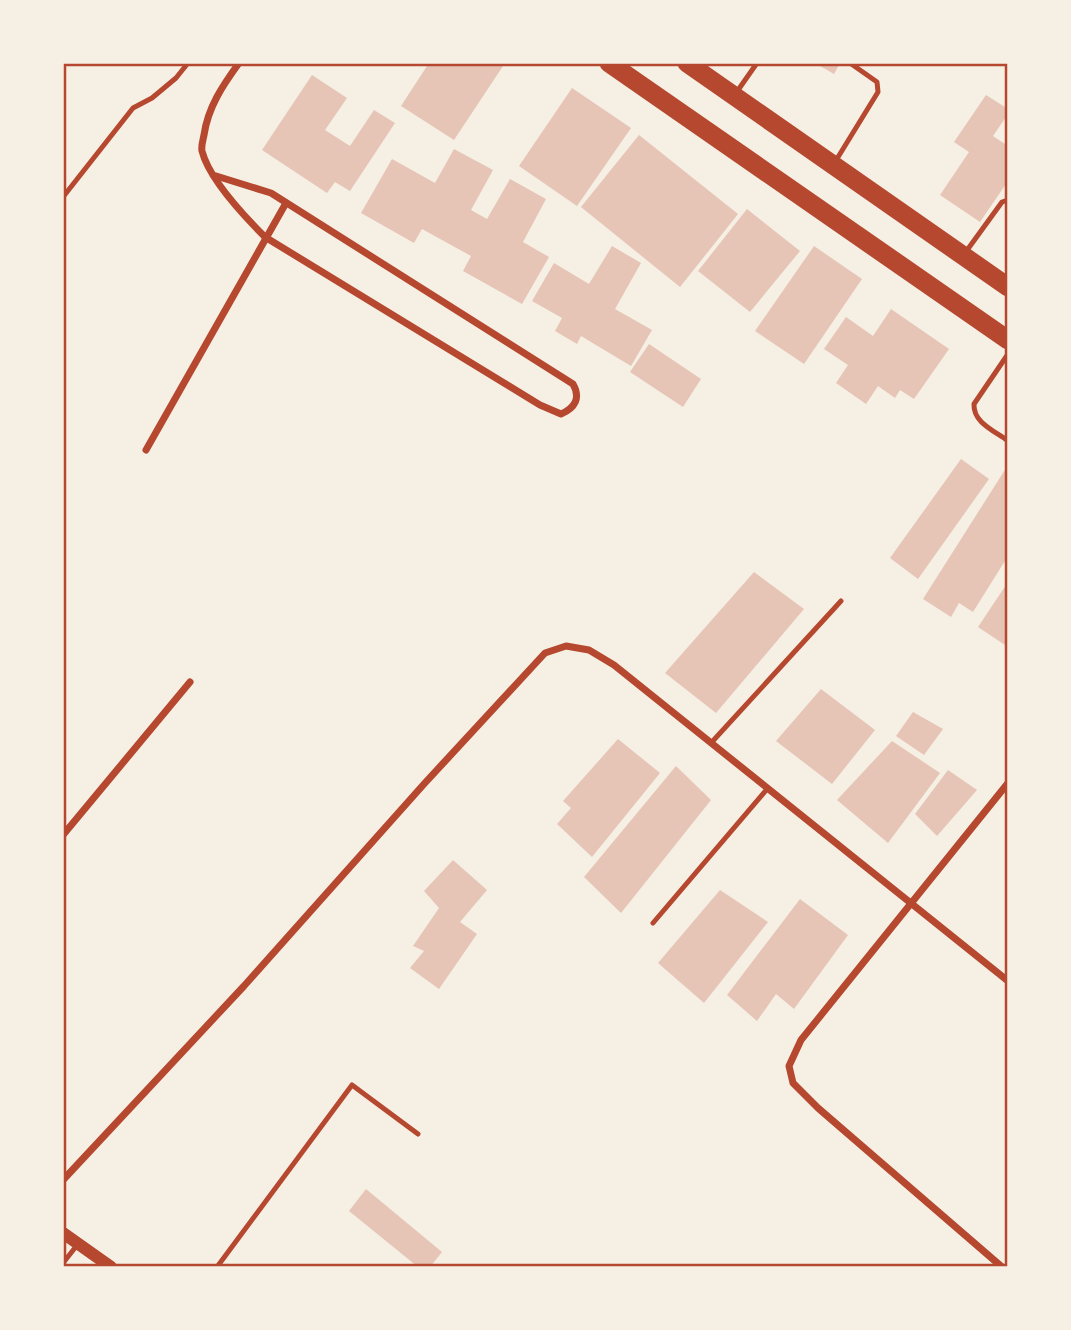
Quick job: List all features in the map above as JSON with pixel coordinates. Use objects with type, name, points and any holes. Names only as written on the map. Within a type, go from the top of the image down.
[{"type":"highway","points":[[609,63],[1008,340]]},
{"type":"highway","points":[[687,63],[1008,286]]},
{"type":"street","points":[[213,175],[271,193],[286,202],[573,384],[578,392],[576,404],[561,414],[540,405],[265,237],[244,217],[213,175],[202,149],[206,119],[221,88],[239,63]]},
{"type":"street","points":[[146,450],[286,202]]},
{"type":"street","points":[[63,1181],[244,986],[545,653],[566,646],[589,650],[614,665],[1008,981]]},
{"type":"street","points":[[63,835],[190,682]]},
{"type":"street","points":[[1002,1267],[818,1108],[793,1083],[789,1066],[801,1040],[1008,783]]},
{"type":"street","points":[[63,1233],[111,1267]]},
{"type":"lane","points":[[63,197],[133,108],[152,98],[176,78],[188,63]]},
{"type":"lane","points":[[734,96],[757,63]]},
{"type":"lane","points":[[833,164],[878,92],[877,82],[850,63]]},
{"type":"lane","points":[[964,256],[1002,202],[1008,200]]},
{"type":"lane","points":[[1008,354],[974,404],[977,419],[1008,441]]},
{"type":"lane","points":[[711,743],[841,601]]},
{"type":"lane","points":[[653,923],[768,788]]},
{"type":"lane","points":[[217,1267],[352,1085],[418,1134]]},
{"type":"lane","points":[[63,1263],[78,1244]]},
{"type":"building","points":[[429,63],[505,63],[454,140],[401,106]]},
{"type":"building","points":[[815,63],[840,63],[834,74]]},
{"type":"building","points":[[312,75],[347,98],[325,130],[350,146],[374,110],[395,123],[350,191],[335,182],[327,193],[262,150]]},
{"type":"building","points":[[572,88],[631,128],[577,206],[519,166]]},
{"type":"building","points":[[986,95],[1008,109],[1008,114],[993,136],[1008,146],[1008,181],[980,222],[940,195],[969,152],[954,142]]},
{"type":"building","points":[[639,135],[738,214],[680,287],[581,207]]},
{"type":"building","points":[[454,149],[493,170],[471,210],[487,219],[510,179],[546,199],[523,242],[549,257],[522,304],[463,271],[471,256],[422,229],[414,243],[361,213],[392,159],[435,183]]},
{"type":"building","points":[[747,209],[800,251],[750,312],[698,271]]},
{"type":"building","points":[[612,246],[641,263],[615,309],[652,330],[631,366],[581,336],[577,344],[555,331],[562,318],[532,301],[554,263],[589,284]]},
{"type":"building","points":[[814,246],[862,279],[804,364],[755,331]]},
{"type":"building","points":[[891,309],[949,349],[914,399],[900,390],[895,398],[878,386],[866,404],[836,383],[848,365],[824,349],[846,317],[873,336]]},
{"type":"building","points":[[649,344],[701,379],[683,407],[630,372]]},
{"type":"building","points":[[961,459],[989,479],[918,579],[890,558]]},
{"type":"building","points":[[1008,465],[1008,556],[973,612],[959,603],[951,617],[923,599]]},
{"type":"building","points":[[754,572],[804,609],[716,713],[665,673]]},
{"type":"building","points":[[1008,582],[1008,647],[978,627]]},
{"type":"building","points":[[821,689],[875,730],[832,784],[776,741]]},
{"type":"building","points":[[913,712],[943,729],[924,755],[896,736]]},
{"type":"building","points":[[618,739],[660,773],[592,857],[557,824],[571,808],[563,801]]},
{"type":"building","points":[[892,741],[940,773],[888,843],[837,800]]},
{"type":"building","points":[[676,766],[711,800],[621,913],[584,877]]},
{"type":"building","points":[[948,770],[977,790],[937,836],[915,814]]},
{"type":"building","points":[[453,860],[487,890],[460,922],[477,934],[439,989],[410,968],[424,951],[413,946],[439,908],[424,891]]},
{"type":"building","points":[[720,890],[768,922],[704,1003],[658,963]]},
{"type":"building","points":[[800,899],[848,935],[794,1009],[776,994],[757,1021],[727,995]]},
{"type":"building","points":[[366,1189],[442,1252],[430,1267],[418,1267],[349,1211]]}]
